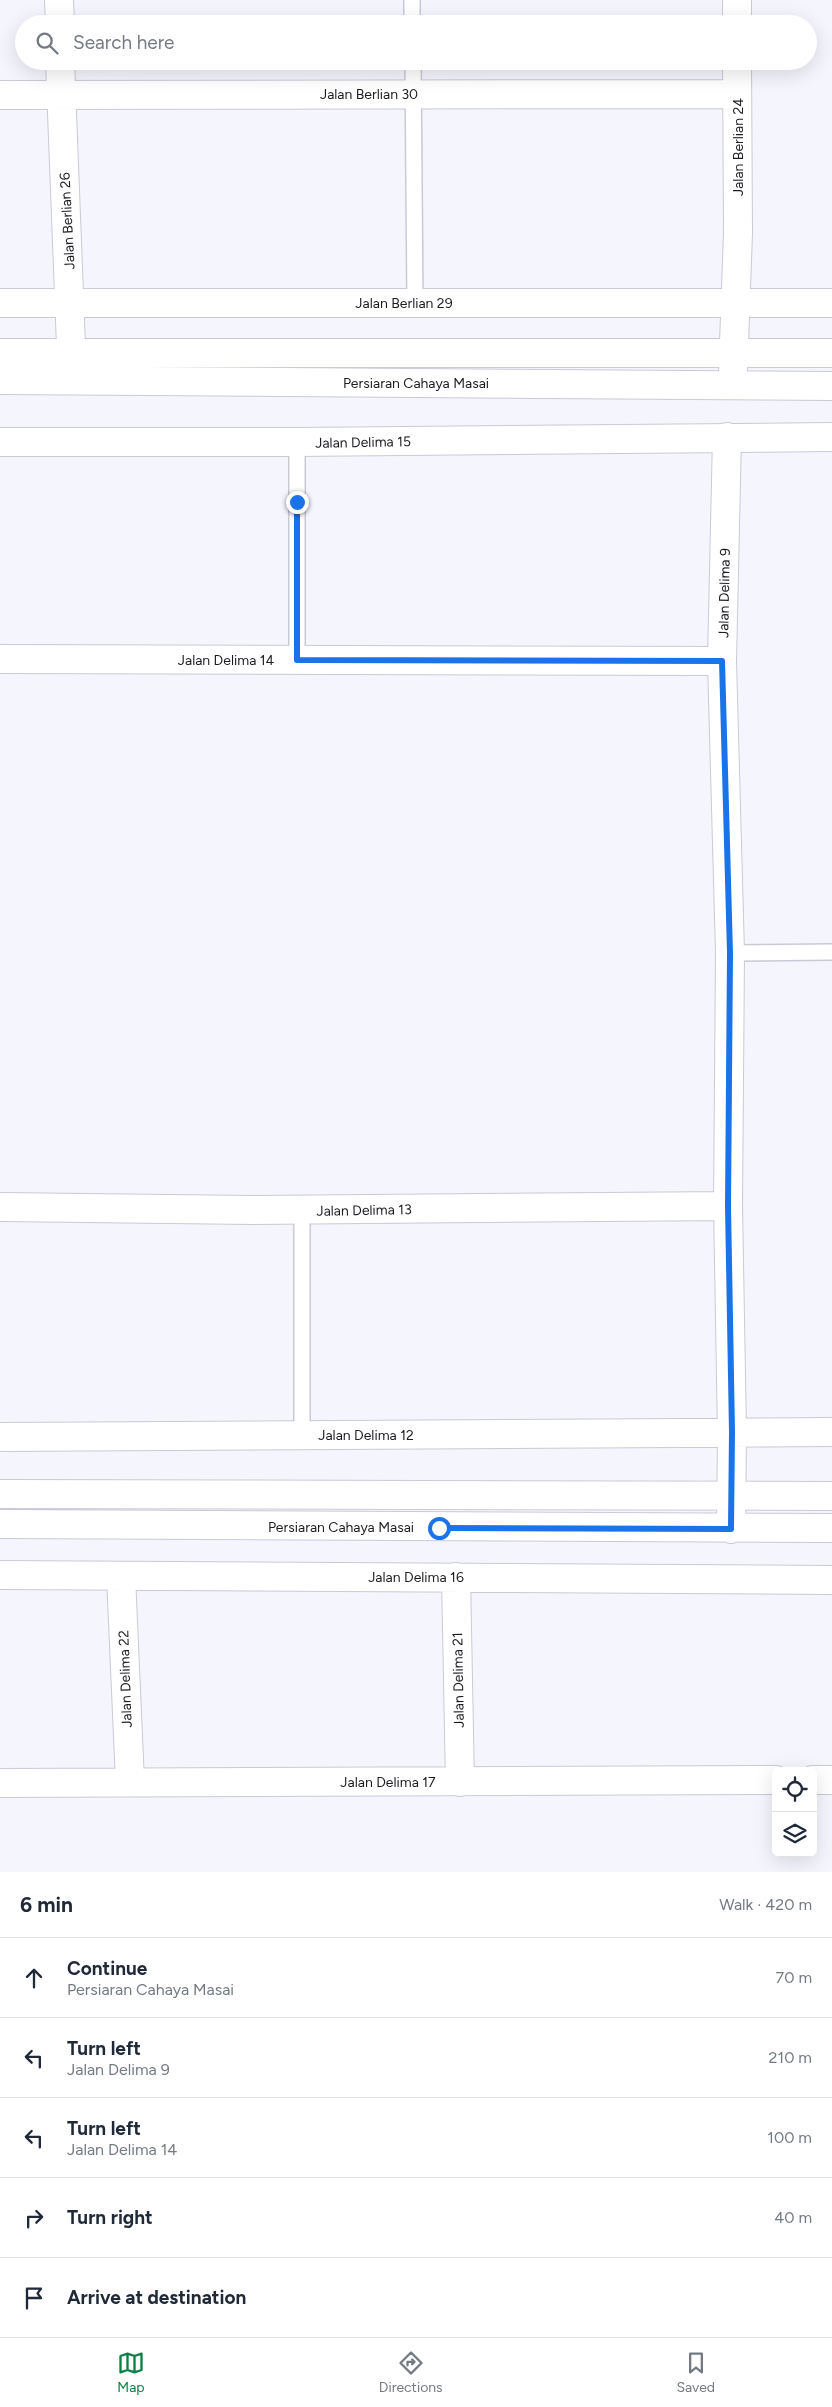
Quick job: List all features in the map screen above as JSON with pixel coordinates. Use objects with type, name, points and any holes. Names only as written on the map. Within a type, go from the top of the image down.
[{"type":"street","points":[[59,0],[60,15]]},
{"type":"street","points":[[737,0],[737,15]]},
{"type":"street","name":"Jalan Berlian 26","points":[[60,70],[72,381]]},
{"type":"street","name":"Jalan Berlian 24","points":[[736,304],[738,233],[737,70]]},
{"type":"street","name":"Jalan Berlian 30","points":[[0,95],[737,94]]},
{"type":"street","name":"Jalan Berlian 29","points":[[0,303],[832,303]]},
{"type":"street","points":[[733,385],[736,304]]},
{"type":"street","points":[[0,353],[832,353]]},
{"type":"street","name":"Persiaran Cahaya Masai","points":[[0,380],[832,386]]},
{"type":"street","name":"Jalan Delima 9","points":[[727,437],[722,661],[730,953],[728,1206],[732,1432],[731,1529]]},
{"type":"street","name":"Jalan Delima 15","points":[[0,442],[298,442],[832,437]]},
{"type":"street","name":"Jalan Delima 14","points":[[0,659],[722,661]]},
{"type":"street","name":"Jalan Delima 13","points":[[0,1207],[302,1210],[728,1206]]},
{"type":"street","name":"Jalan Delima 12","points":[[0,1437],[832,1432]]},
{"type":"street","points":[[0,1494],[732,1498],[832,1496]]},
{"type":"street","name":"Persiaran Cahaya Masai","points":[[0,1524],[832,1528]]},
{"type":"street","name":"Jalan Delima 16","points":[[0,1575],[832,1580]]},
{"type":"street","name":"Jalan Delima 22","points":[[121,1576],[130,1782]]},
{"type":"street","name":"Jalan Delima 21","points":[[456,1577],[460,1782]]},
{"type":"street","name":"Jalan Delima 17","points":[[0,1783],[772,1780]]},
{"type":"street","points":[[817,1780],[832,1780]]},
{"type":"lane","points":[[412,0],[412,15]]},
{"type":"lane","points":[[412,70],[415,303]]},
{"type":"lane","points":[[297,660],[298,442]]},
{"type":"lane","points":[[730,953],[832,952]]},
{"type":"lane","points":[[302,1210],[302,1436]]},
{"type":"route","points":[[297,502],[297,660],[722,661],[730,953],[728,1206],[732,1432],[731,1529],[439,1528]]}]
